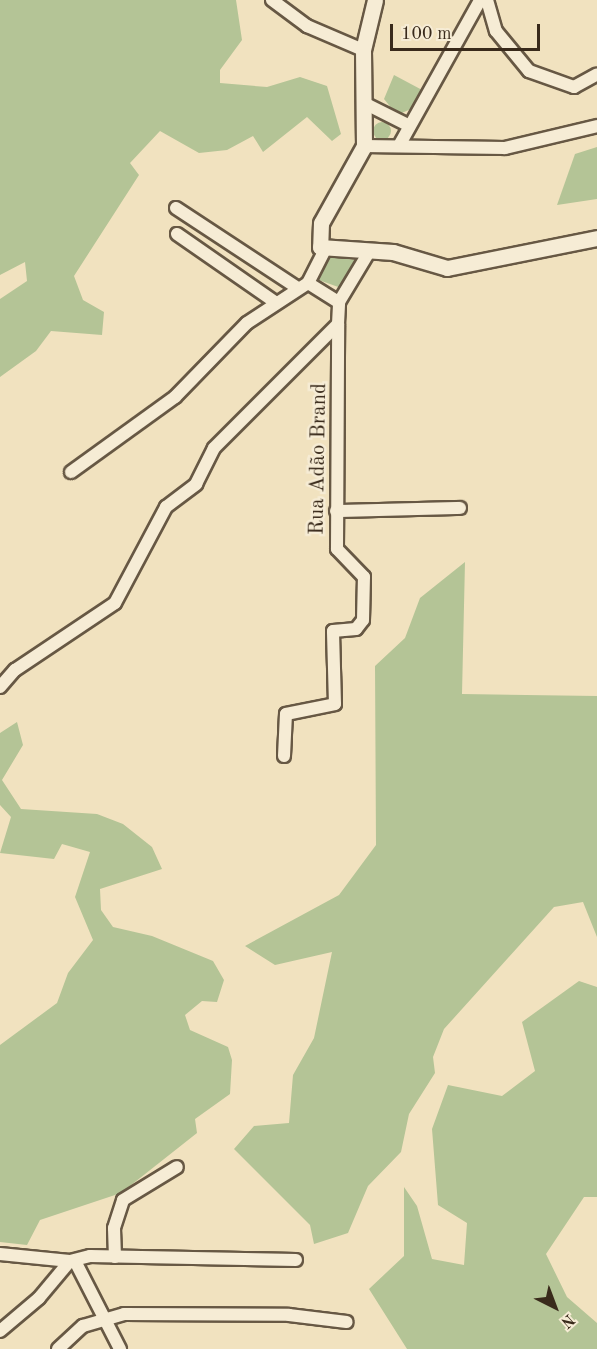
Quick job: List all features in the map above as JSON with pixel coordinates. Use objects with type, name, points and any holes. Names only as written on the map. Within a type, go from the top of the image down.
[{"type":"street","points":[[272,0],[307,26],[363,50]]},
{"type":"street","points":[[375,0],[363,50],[363,146],[321,223],[318,242],[325,250],[393,252],[425,264],[459,268],[597,238]]},
{"type":"street","points":[[400,144],[480,0]]},
{"type":"street","points":[[487,0],[496,31],[529,71],[573,87],[597,74]]},
{"type":"street","points":[[364,103],[410,126]]},
{"type":"street","points":[[363,146],[400,144],[505,148],[597,126]]},
{"type":"street","points":[[176,208],[303,286],[339,302],[369,252]]},
{"type":"street","points":[[177,234],[275,302]]},
{"type":"street","points":[[70,472],[175,397],[219,346],[275,302],[303,286],[325,250]]},
{"type":"street","name":"Rua Adão Brand","points":[[284,756],[286,714],[332,707],[336,701],[333,631],[356,629],[363,620],[364,577],[339,554],[336,511],[339,302]]},
{"type":"street","points":[[1,687],[114,603],[166,507],[196,484],[214,447],[338,324]]},
{"type":"street","points":[[336,511],[460,508]]},
{"type":"street","points":[[115,1257],[114,1228],[123,1200],[177,1167]]},
{"type":"street","points":[[0,1254],[73,1261],[115,1257],[296,1260]]},
{"type":"street","points":[[73,1261],[119,1349]]},
{"type":"street","points":[[0,1331],[39,1298],[73,1261]]},
{"type":"street","points":[[58,1349],[83,1326],[104,1318],[289,1315],[347,1322]]},
{"type":"green space","points":[[0,0],[236,0],[242,40],[220,70],[220,83],[267,87],[300,77],[327,86],[341,134],[332,141],[307,117],[263,152],[253,136],[227,150],[199,153],[160,131],[130,163],[139,175],[74,276],[83,300],[104,312],[102,335],[51,331],[36,351],[0,377],[0,299],[27,281],[25,262],[0,275]]},
{"type":"green space","points":[[394,75],[424,91],[411,109],[397,115],[384,99]]},
{"type":"green space","points":[[382,122],[388,125],[391,131],[388,137],[382,140],[376,137],[373,131],[376,125]]},
{"type":"green space","points":[[597,147],[597,199],[557,205],[575,154]]},
{"type":"green space","points":[[329,257],[357,260],[341,288],[316,279]]},
{"type":"green space","points":[[465,562],[462,694],[597,696],[597,937],[583,902],[554,907],[444,1029],[433,1057],[435,1073],[409,1114],[401,1152],[368,1186],[348,1233],[314,1244],[310,1225],[234,1149],[254,1126],[289,1123],[293,1075],[314,1038],[332,952],[275,965],[245,946],[339,895],[376,845],[375,666],[405,638],[420,598]]},
{"type":"green space","points":[[17,722],[23,745],[2,780],[21,809],[97,814],[123,824],[152,847],[162,869],[100,889],[101,910],[113,927],[152,936],[213,961],[224,980],[217,1002],[202,1001],[185,1015],[190,1030],[228,1047],[232,1060],[230,1094],[195,1119],[197,1133],[121,1193],[40,1220],[27,1245],[0,1242],[0,1045],[57,1003],[68,973],[93,940],[75,897],[90,852],[62,844],[54,859],[0,853],[11,817],[0,805],[0,733]]},
{"type":"green space","points":[[579,981],[597,987],[597,1197],[584,1197],[546,1254],[567,1297],[597,1323],[597,1349],[407,1349],[369,1289],[404,1256],[404,1187],[417,1206],[432,1259],[464,1265],[467,1223],[438,1205],[432,1129],[448,1085],[502,1096],[535,1071],[522,1022]]}]
